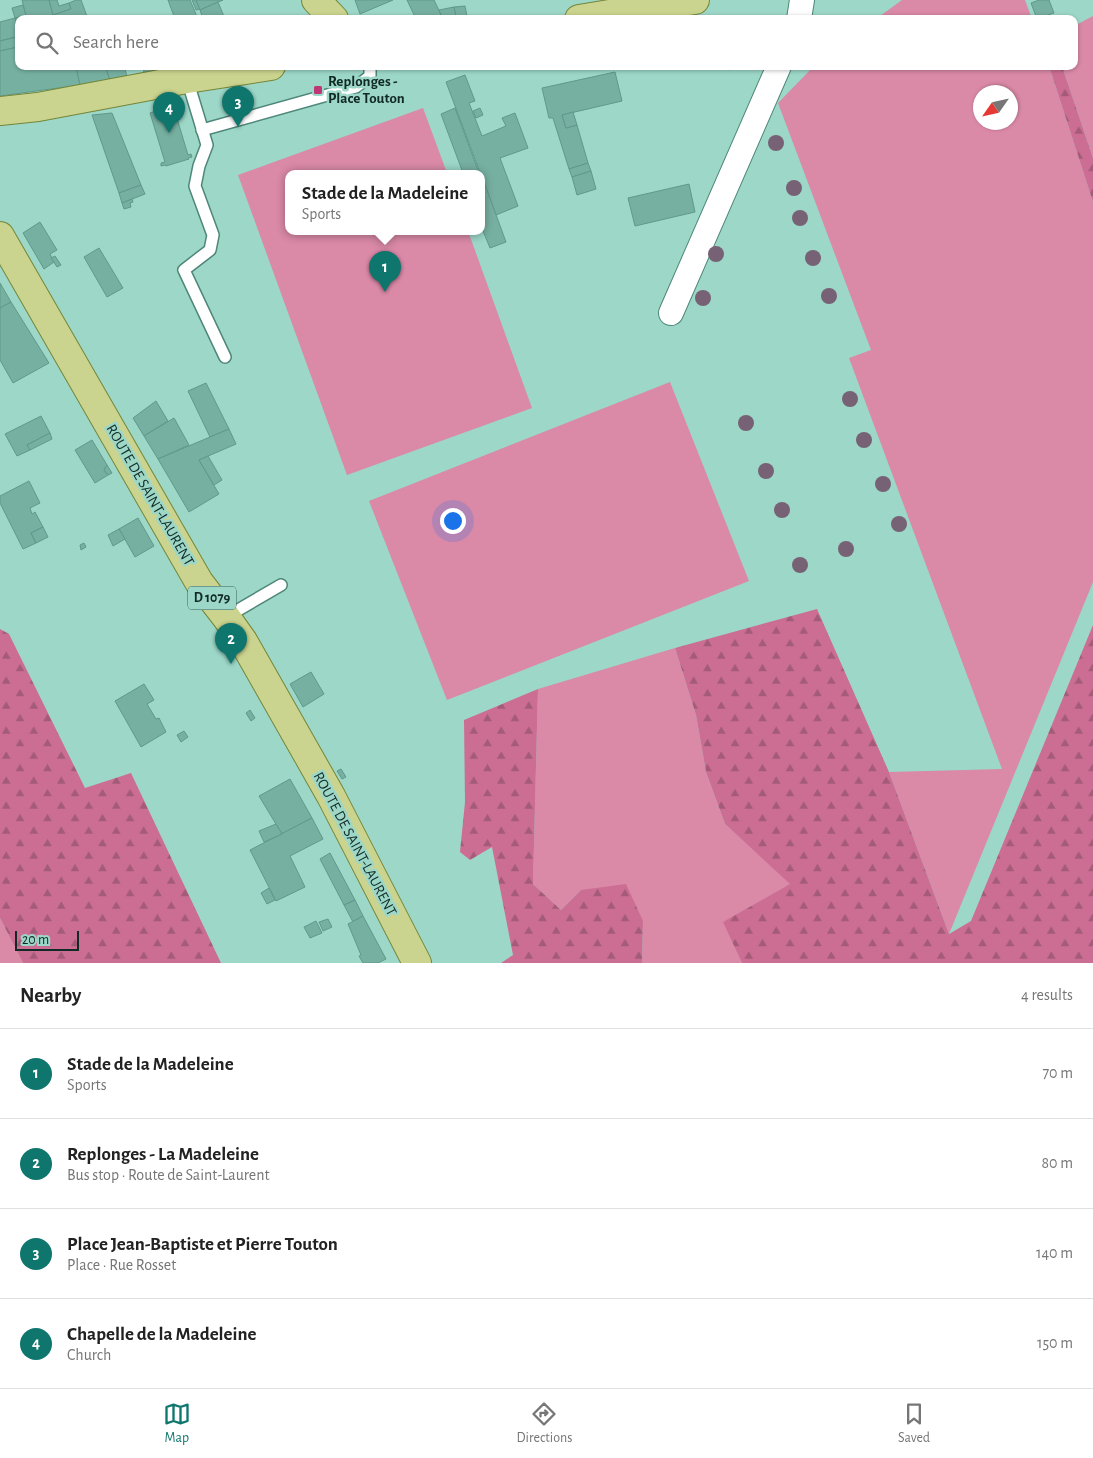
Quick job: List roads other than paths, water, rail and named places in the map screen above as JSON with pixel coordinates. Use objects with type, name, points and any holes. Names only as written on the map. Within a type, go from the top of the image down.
[{"type":"main road","points":[[316,0],[330,15]]},
{"type":"main road","points":[[603,15],[695,0]]},
{"type":"main road","points":[[0,131],[12,110],[72,102],[187,79],[245,70]]},
{"type":"main road","name":"ROUTE DE SAINT-LAURENT","points":[[0,236],[199,582],[243,641],[332,796],[417,963]]},
{"type":"street","points":[[800,15],[802,0]]},
{"type":"street","points":[[671,313],[777,70]]},
{"type":"lane","points":[[202,130],[356,87],[370,76],[370,70]]},
{"type":"lane","points":[[187,79],[207,145],[199,166],[195,186],[212,235],[210,250],[184,270],[225,357]]},
{"type":"lane","points":[[226,616],[281,585]]},
{"type":"place","name":"Replonges - Place Touton","points":[[318,90]]},
{"type":"place","name":"Place Jean-Baptiste et Pierre Touton","points":[[238,127]]},
{"type":"place","name":"Chapelle de la Madeleine","points":[[169,133]]},
{"type":"place","name":"Stade de la Madeleine","points":[[385,292]]},
{"type":"place","name":"Replonges - La Madeleine","points":[[231,664]]}]
